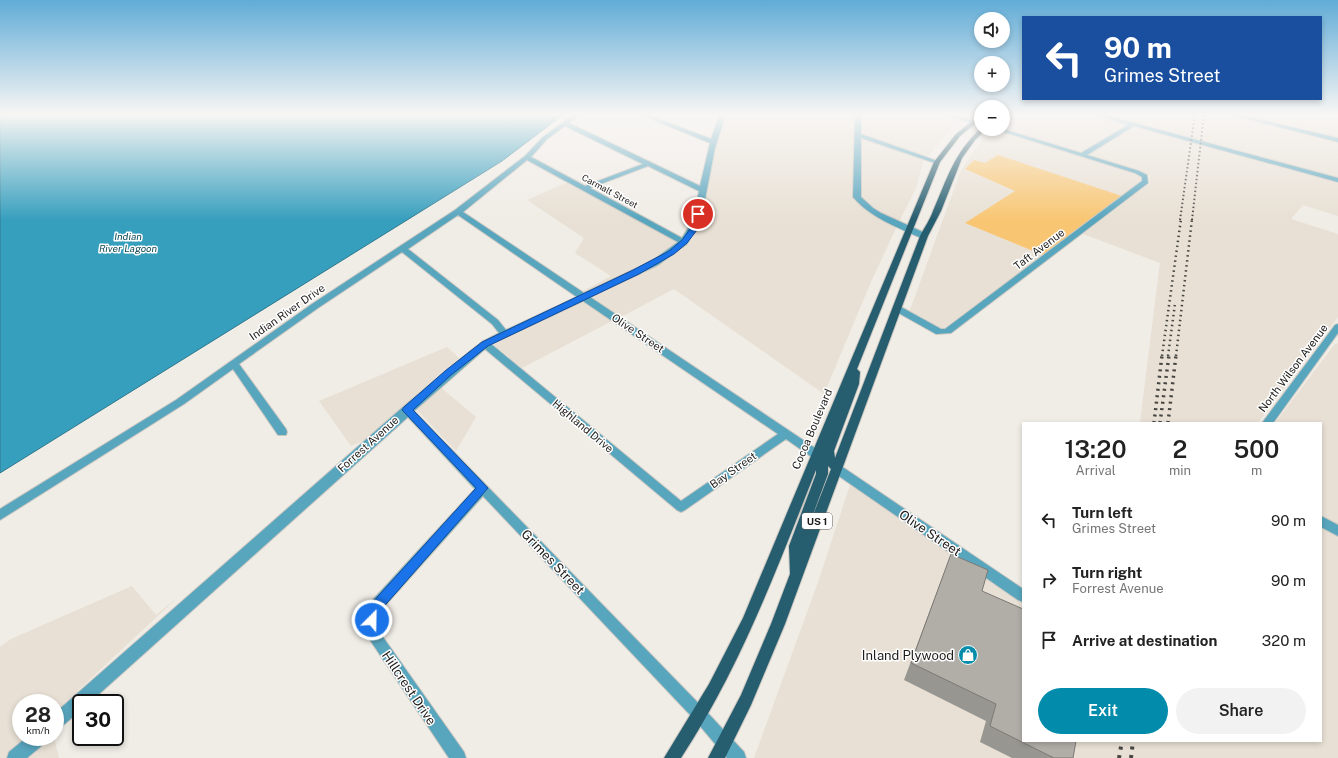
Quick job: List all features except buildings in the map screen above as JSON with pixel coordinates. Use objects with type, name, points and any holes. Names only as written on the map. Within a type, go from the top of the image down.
[{"type":"main road","name":"Cocoa Boulevard","points":[[672,758],[720,681],[744,630],[911,229],[937,162],[946,149]]},
{"type":"main road","name":"US 1","points":[[716,758],[746,700],[757,675],[796,576],[898,310],[924,236],[937,211],[948,180],[949,164],[964,149]]},
{"type":"main road","points":[[944,152],[949,164]]},
{"type":"main road","points":[[937,162],[944,169],[948,180]]},
{"type":"main road","points":[[837,469],[830,461],[828,451],[854,384],[856,362]]},
{"type":"main road","points":[[796,576],[795,546],[822,474],[822,462],[817,455]]},
{"type":"street","name":"Indian River Drive","points":[[0,515],[180,402],[315,306],[458,212],[527,157],[534,149]]},
{"type":"street","points":[[618,149],[703,190]]},
{"type":"street","name":"Forrest Avenue","points":[[64,715],[448,373],[485,344],[655,263],[672,253],[684,242],[693,230],[697,220],[711,149]]},
{"type":"street","points":[[858,149],[857,197],[870,210],[924,236]]},
{"type":"street","points":[[901,149],[937,162]]},
{"type":"street","points":[[1064,149],[1082,155],[1091,149]]},
{"type":"street","points":[[1226,149],[1338,180]]},
{"type":"street","name":"Taft Avenue","points":[[898,310],[939,332],[948,331],[1146,182],[1145,176],[1138,172],[1082,155]]},
{"type":"street","name":"Carmalt Street","points":[[527,157],[684,242]]},
{"type":"street","points":[[585,188],[648,164]]},
{"type":"street","name":"Olive Street","points":[[458,212],[817,455]]},
{"type":"street","points":[[403,249],[495,322],[505,334]]},
{"type":"street","name":"North Wilson Avenue","points":[[1268,422],[1337,331]]},
{"type":"street","name":"Highland Drive","points":[[485,344],[681,507]]},
{"type":"street","points":[[234,364],[282,432]]},
{"type":"street","name":"Grimes Street","points":[[407,410],[700,715],[738,758]]},
{"type":"street","name":"Bay Street","points":[[681,507],[785,434]]},
{"type":"street","name":"Olive Street","points":[[837,469],[1022,595]]},
{"type":"street","name":"Hillcrest Drive","points":[[458,758],[371,631],[374,608],[483,488]]},
{"type":"street","points":[[1322,522],[1338,531]]},
{"type":"street","points":[[15,758],[29,746]]},
{"type":"shaded area","points":[[715,149],[854,149],[852,196],[867,211],[897,226],[871,282],[824,394],[674,289],[621,317],[591,297],[659,264],[675,254],[690,242],[701,221]]},
{"type":"shaded area","points":[[862,149],[894,149],[924,160],[916,188],[899,222],[874,209],[861,196]]},
{"type":"shaded area","points":[[905,149],[933,149],[927,157]]},
{"type":"shaded area","points":[[975,149],[1058,149],[1141,176],[1141,181],[1122,196],[998,156],[985,163],[966,170],[1016,191],[966,223],[1043,255],[944,328],[910,310],[961,170]]},
{"type":"shaded area","points":[[1068,149],[1086,149],[1080,153]]},
{"type":"shaded area","points":[[1096,149],[1221,149],[1338,181],[1338,216],[1303,205],[1291,219],[1338,234],[1338,317],[1259,422],[1140,422],[1160,263],[1083,234],[1150,183],[1150,177],[1149,175],[1087,155]]},
{"type":"shaded area","points":[[1233,149],[1338,149],[1338,178]]},
{"type":"shaded area","points":[[998,155],[1122,196],[1043,255],[965,223],[1015,191],[965,169],[974,160],[985,163]]},
{"type":"shaded area","points":[[568,182],[679,242],[652,261],[585,293],[583,291],[611,276],[575,253],[584,238],[527,200]]},
{"type":"shaded area","points":[[582,301],[612,321],[522,368],[493,344]]},
{"type":"shaded area","points":[[1338,343],[1338,525],[1322,515],[1322,422],[1276,422],[1335,344]]},
{"type":"shaded area","points":[[447,347],[460,359],[399,409],[399,411],[367,439],[351,446],[319,401]]},
{"type":"shaded area","points":[[439,386],[476,417],[456,451],[415,408]]},
{"type":"shaded area","points":[[850,485],[1022,603],[1022,742],[1322,742],[1322,528],[1338,536],[1338,758],[754,758],[817,585]]},
{"type":"shaded area","points":[[132,586],[156,615],[178,597],[74,694],[72,694],[72,696],[64,704],[64,694],[12,694],[12,746],[19,746],[5,758],[0,758],[0,647],[11,639]]},
{"type":"shaded area","points":[[38,746],[56,746],[59,758],[25,758]]},
{"type":"water","name":"Indian River Lagoon","points":[[0,149],[517,149],[502,161],[0,473]]},
{"type":"railway","points":[[1180,220],[1190,149]]},
{"type":"railway","points":[[1192,220],[1200,149]]},
{"type":"railway","points":[[1162,356],[1181,219]]},
{"type":"railway","points":[[1176,356],[1192,219]]},
{"type":"railway","points":[[1168,356],[1175,304]]},
{"type":"railway","points":[[1154,422],[1162,355]]},
{"type":"railway","points":[[1160,422],[1169,355]]},
{"type":"railway","points":[[1168,422],[1176,355]]},
{"type":"railway","points":[[1119,758],[1122,742]]},
{"type":"railway","points":[[1131,758],[1133,742]]},
{"type":"place","name":"Inland Plywood","points":[[968,655]]},
{"type":"route","points":[[372,620],[374,608],[483,488],[407,410],[448,373],[485,344],[655,263],[672,253],[684,242],[693,230],[698,214]]}]
